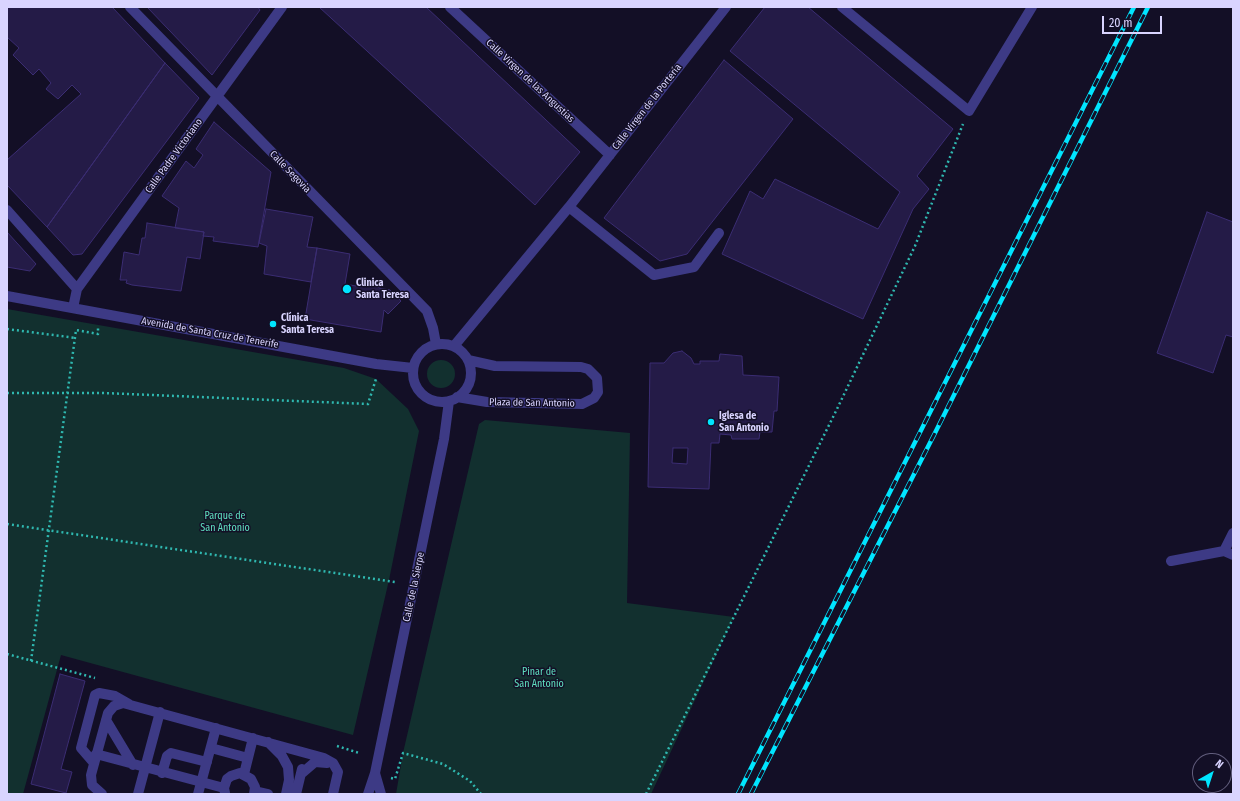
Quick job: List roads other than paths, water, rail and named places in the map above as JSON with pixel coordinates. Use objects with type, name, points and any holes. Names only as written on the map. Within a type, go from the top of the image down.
[{"type":"street","name":"Calle Segovia","points":[[130,7],[216,97],[427,311],[433,328],[436,344]]},
{"type":"street","name":"Calle Padre Victoriano","points":[[73,308],[78,289],[282,7]]},
{"type":"street","name":"Calle Virgen de las Angustias","points":[[450,7],[610,155]]},
{"type":"street","name":"Calle Virgen de la Portería","points":[[454,346],[569,207],[726,7]]},
{"type":"street","points":[[842,7],[969,111],[1030,8]]},
{"type":"street","points":[[569,207],[654,275],[694,267],[719,233]]},
{"type":"street","points":[[7,210],[78,289]]},
{"type":"street","name":"Avenida de Santa Cruz de Tenerife","points":[[7,296],[376,364],[413,368]]},
{"type":"street","points":[[436,344],[454,346],[462,352],[468,360],[471,370],[470,381],[465,390],[454,399],[435,400],[422,394],[416,386],[413,377],[413,368],[421,353],[436,344]]},
{"type":"street","name":"Plaza de San Antonio","points":[[454,399],[487,402],[582,404],[594,398],[598,392],[597,378],[588,369],[581,367],[495,366],[468,360]]},
{"type":"street","name":"Calle de la Sierpe","points":[[368,794],[375,773],[444,439],[454,399]]},
{"type":"street","points":[[1171,561],[1229,553],[1233,533]]},
{"type":"street","points":[[268,794],[254,792],[251,779],[244,774],[231,776],[225,791],[201,782],[133,765],[95,758],[81,748],[95,695],[100,693],[115,696],[129,704],[328,760],[336,767],[337,778],[333,794]]},
{"type":"street","points":[[102,794],[96,790],[90,780],[108,713],[114,706],[129,704]]},
{"type":"street","points":[[138,794],[160,712]]},
{"type":"street","points":[[106,720],[133,765]]},
{"type":"street","points":[[198,794],[216,728]]},
{"type":"street","points":[[244,774],[253,738]]},
{"type":"street","points":[[268,742],[282,756],[288,767],[289,780],[286,794]]},
{"type":"street","points":[[211,748],[248,758]]},
{"type":"street","points":[[162,773],[167,756],[171,753],[206,762]]},
{"type":"street","points":[[296,794],[306,753]]},
{"type":"street","points":[[301,774],[311,764],[320,762],[332,767],[337,778]]},
{"type":"street","name":"Calle de la Sierpe","points":[[375,773],[381,794]]},
{"type":"railway","points":[[738,794],[1134,7]]},
{"type":"railway","points":[[751,794],[935,433],[1148,7]]},
{"type":"place","name":"Clinica Santa Teresa","points":[[347,289]]},
{"type":"place","name":"Clínica Santa Teresa","points":[[273,324]]},
{"type":"place","name":"Iglesa de San Antonio","points":[[711,422]]},
{"type":"park label","name":"Parque de San Antonio","points":[[225,522]]},
{"type":"park label","name":"Pinar de San Antonio","points":[[539,678]]}]
